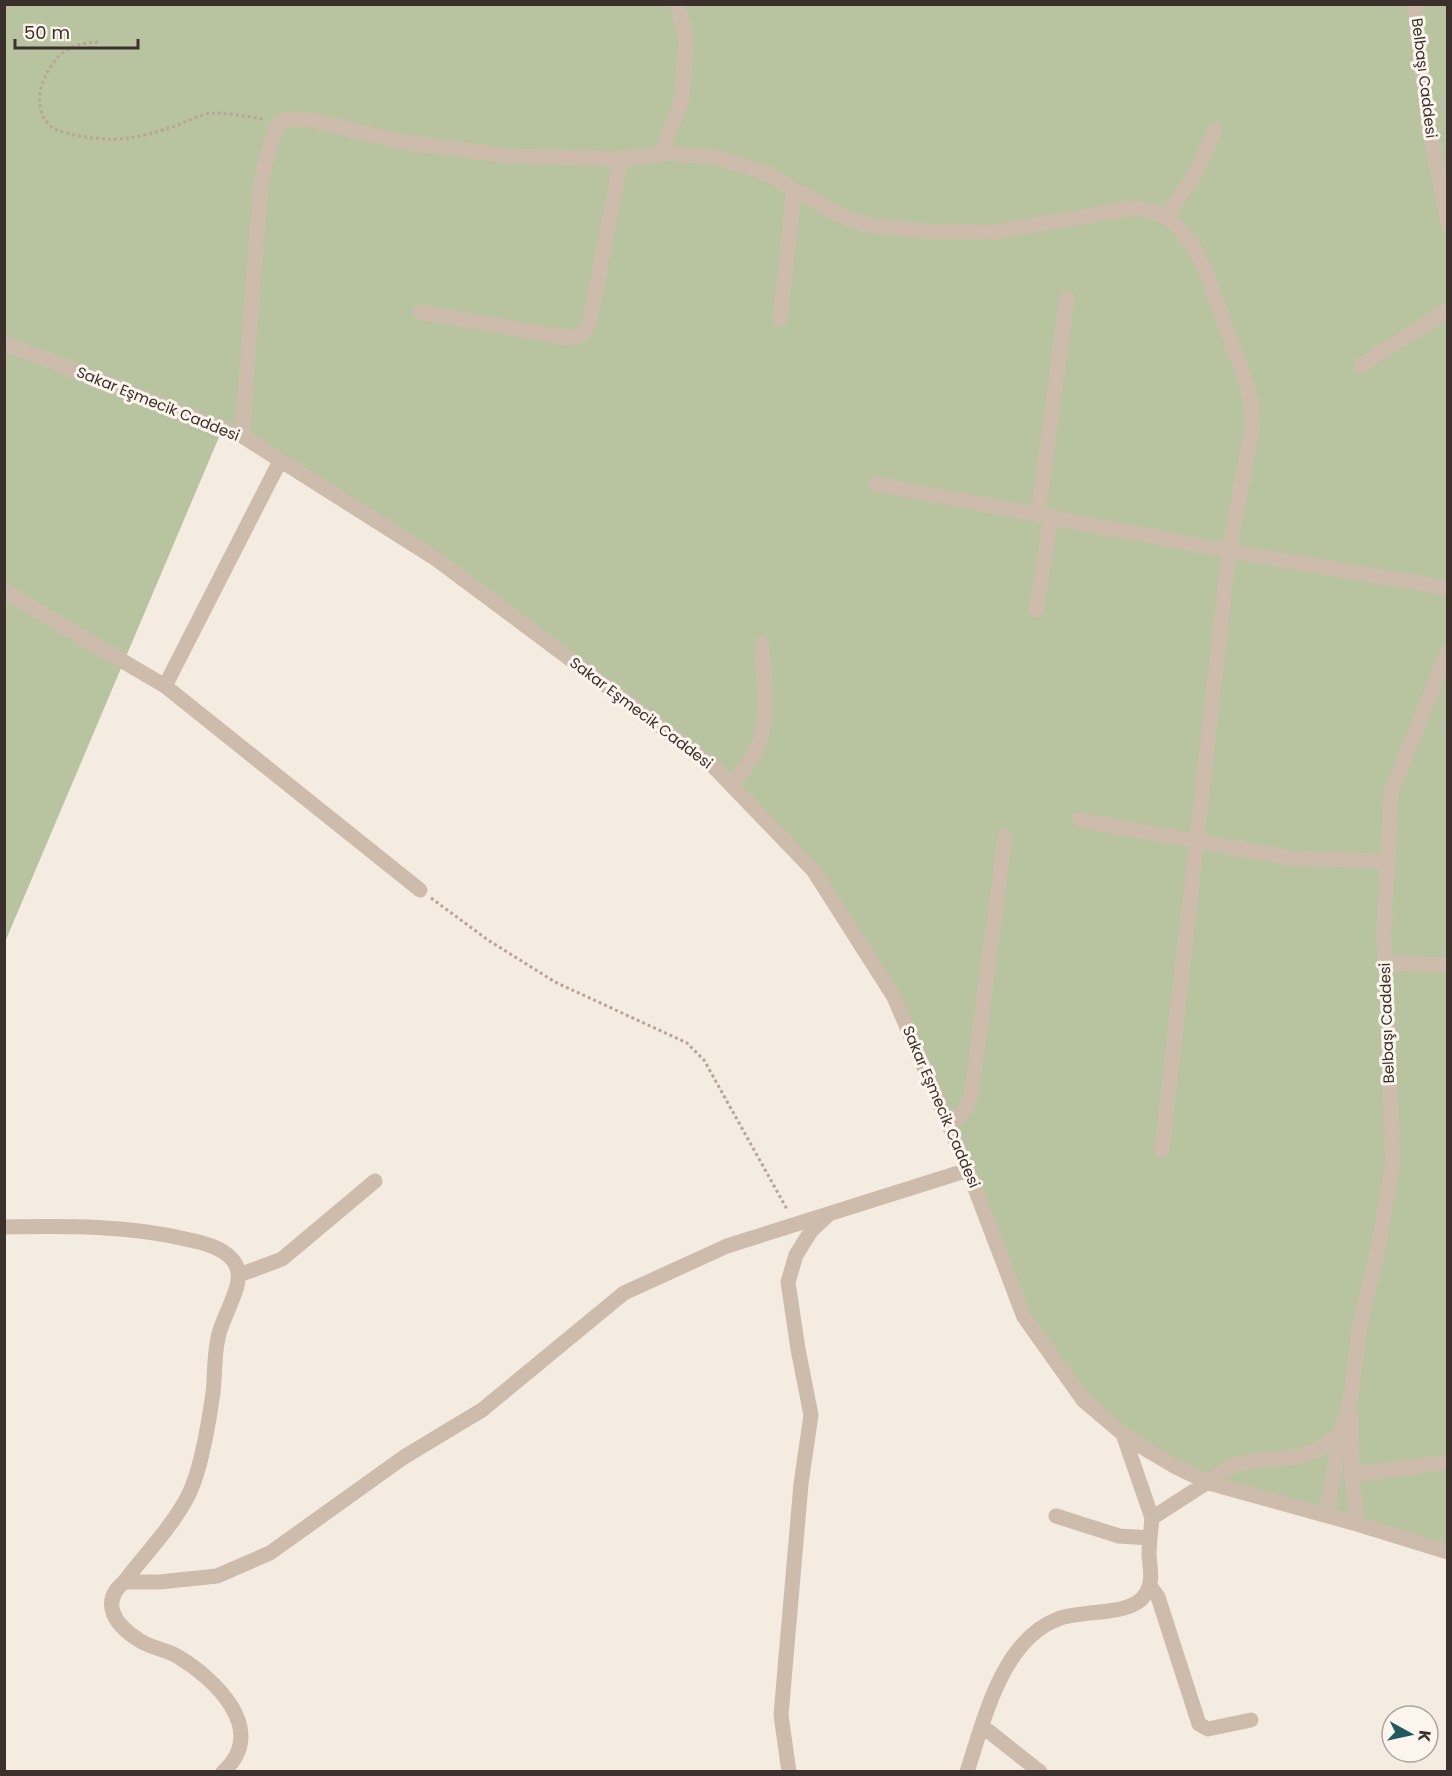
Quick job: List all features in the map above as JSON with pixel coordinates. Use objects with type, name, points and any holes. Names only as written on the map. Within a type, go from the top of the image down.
[{"type":"street","points":[[660,155],[682,99],[686,40],[678,4]]},
{"type":"street","name":"Belbaşı Caddesi","points":[[1416,4],[1415,16],[1430,127],[1448,223]]},
{"type":"street","points":[[242,436],[261,180],[275,129],[286,119],[310,120],[402,142],[511,156],[621,159],[669,153],[718,158],[765,173],[845,218],[873,226],[922,231],[995,232],[1133,208],[1155,212],[1174,223],[1193,246],[1206,272],[1246,382],[1251,402],[1252,429],[1229,552],[1162,1150]]},
{"type":"street","points":[[1165,218],[1194,176],[1215,130]]},
{"type":"street","points":[[420,312],[569,338],[581,335],[590,320],[621,159]]},
{"type":"street","points":[[780,319],[794,189]]},
{"type":"street","points":[[1036,610],[1067,298]]},
{"type":"street","points":[[1362,365],[1448,310]]},
{"type":"street","name":"Sakar Eşmecik Caddesi","points":[[4,343],[242,436],[436,559],[712,765],[813,870],[894,997],[968,1170],[1024,1317],[1083,1400],[1123,1434],[1176,1467],[1209,1483],[1448,1552]]},
{"type":"street","points":[[165,686],[280,461]]},
{"type":"street","points":[[876,484],[1229,552],[1448,588]]},
{"type":"street","points":[[4,591],[165,686],[420,890]]},
{"type":"street","points":[[732,786],[756,751],[762,731],[765,712],[762,644]]},
{"type":"street","name":"Belbaşı Caddesi","points":[[1357,1524],[1352,1475],[1350,1402],[1360,1324],[1378,1248],[1393,1163],[1384,934],[1391,792],[1448,651]]},
{"type":"street","points":[[1079,820],[1291,858],[1387,861]]},
{"type":"street","points":[[949,1125],[965,1110],[971,1098],[1005,837]]},
{"type":"street","points":[[1385,963],[1448,965]]},
{"type":"street","points":[[124,1582],[159,1582],[217,1576],[270,1552],[404,1457],[482,1410],[624,1293],[727,1245],[968,1170]]},
{"type":"street","points":[[239,1275],[282,1259],[375,1181]]},
{"type":"street","points":[[789,1772],[781,1715],[801,1484],[811,1415],[788,1282],[796,1255],[811,1231],[831,1212]]},
{"type":"street","points":[[4,1227],[83,1225],[161,1233],[210,1245],[230,1257],[236,1265],[239,1275],[238,1286],[218,1337],[213,1393],[203,1448],[190,1493],[170,1526],[118,1587],[112,1602],[116,1620],[122,1628],[140,1641],[176,1655],[208,1678],[233,1708],[240,1723],[242,1738],[238,1753],[223,1772]]},
{"type":"street","name":"Belbaşı Caddesi","points":[[1326,1515],[1341,1433],[1350,1402]]},
{"type":"street","points":[[1152,1518],[1209,1483],[1222,1472],[1248,1461],[1305,1456],[1325,1446],[1341,1433]]},
{"type":"street","points":[[967,1772],[982,1726],[1007,1664],[1023,1644],[1045,1626],[1058,1619],[1085,1613],[1124,1609],[1139,1602],[1146,1595],[1152,1576],[1149,1555],[1152,1518],[1123,1434]]},
{"type":"street","points":[[1352,1475],[1448,1462]]},
{"type":"street","points":[[1056,1516],[1119,1536],[1150,1538]]},
{"type":"street","points":[[1150,1586],[1158,1597],[1199,1724],[1208,1729],[1251,1720]]},
{"type":"street","points":[[982,1726],[1040,1772]]},
{"type":"path","points":[[98,42],[81,43],[66,50],[54,62],[41,87],[40,110],[54,129],[106,140],[140,138],[212,113],[282,121]]},
{"type":"path","points":[[420,890],[488,940],[555,982],[687,1043],[704,1060],[795,1223]]},
{"type":"green space","points":[[5,5],[1447,5],[1447,1552],[1170,1462],[1088,1400],[1045,1343],[1014,1282],[928,1073],[835,906],[735,787],[407,543],[222,430],[5,942]]}]
